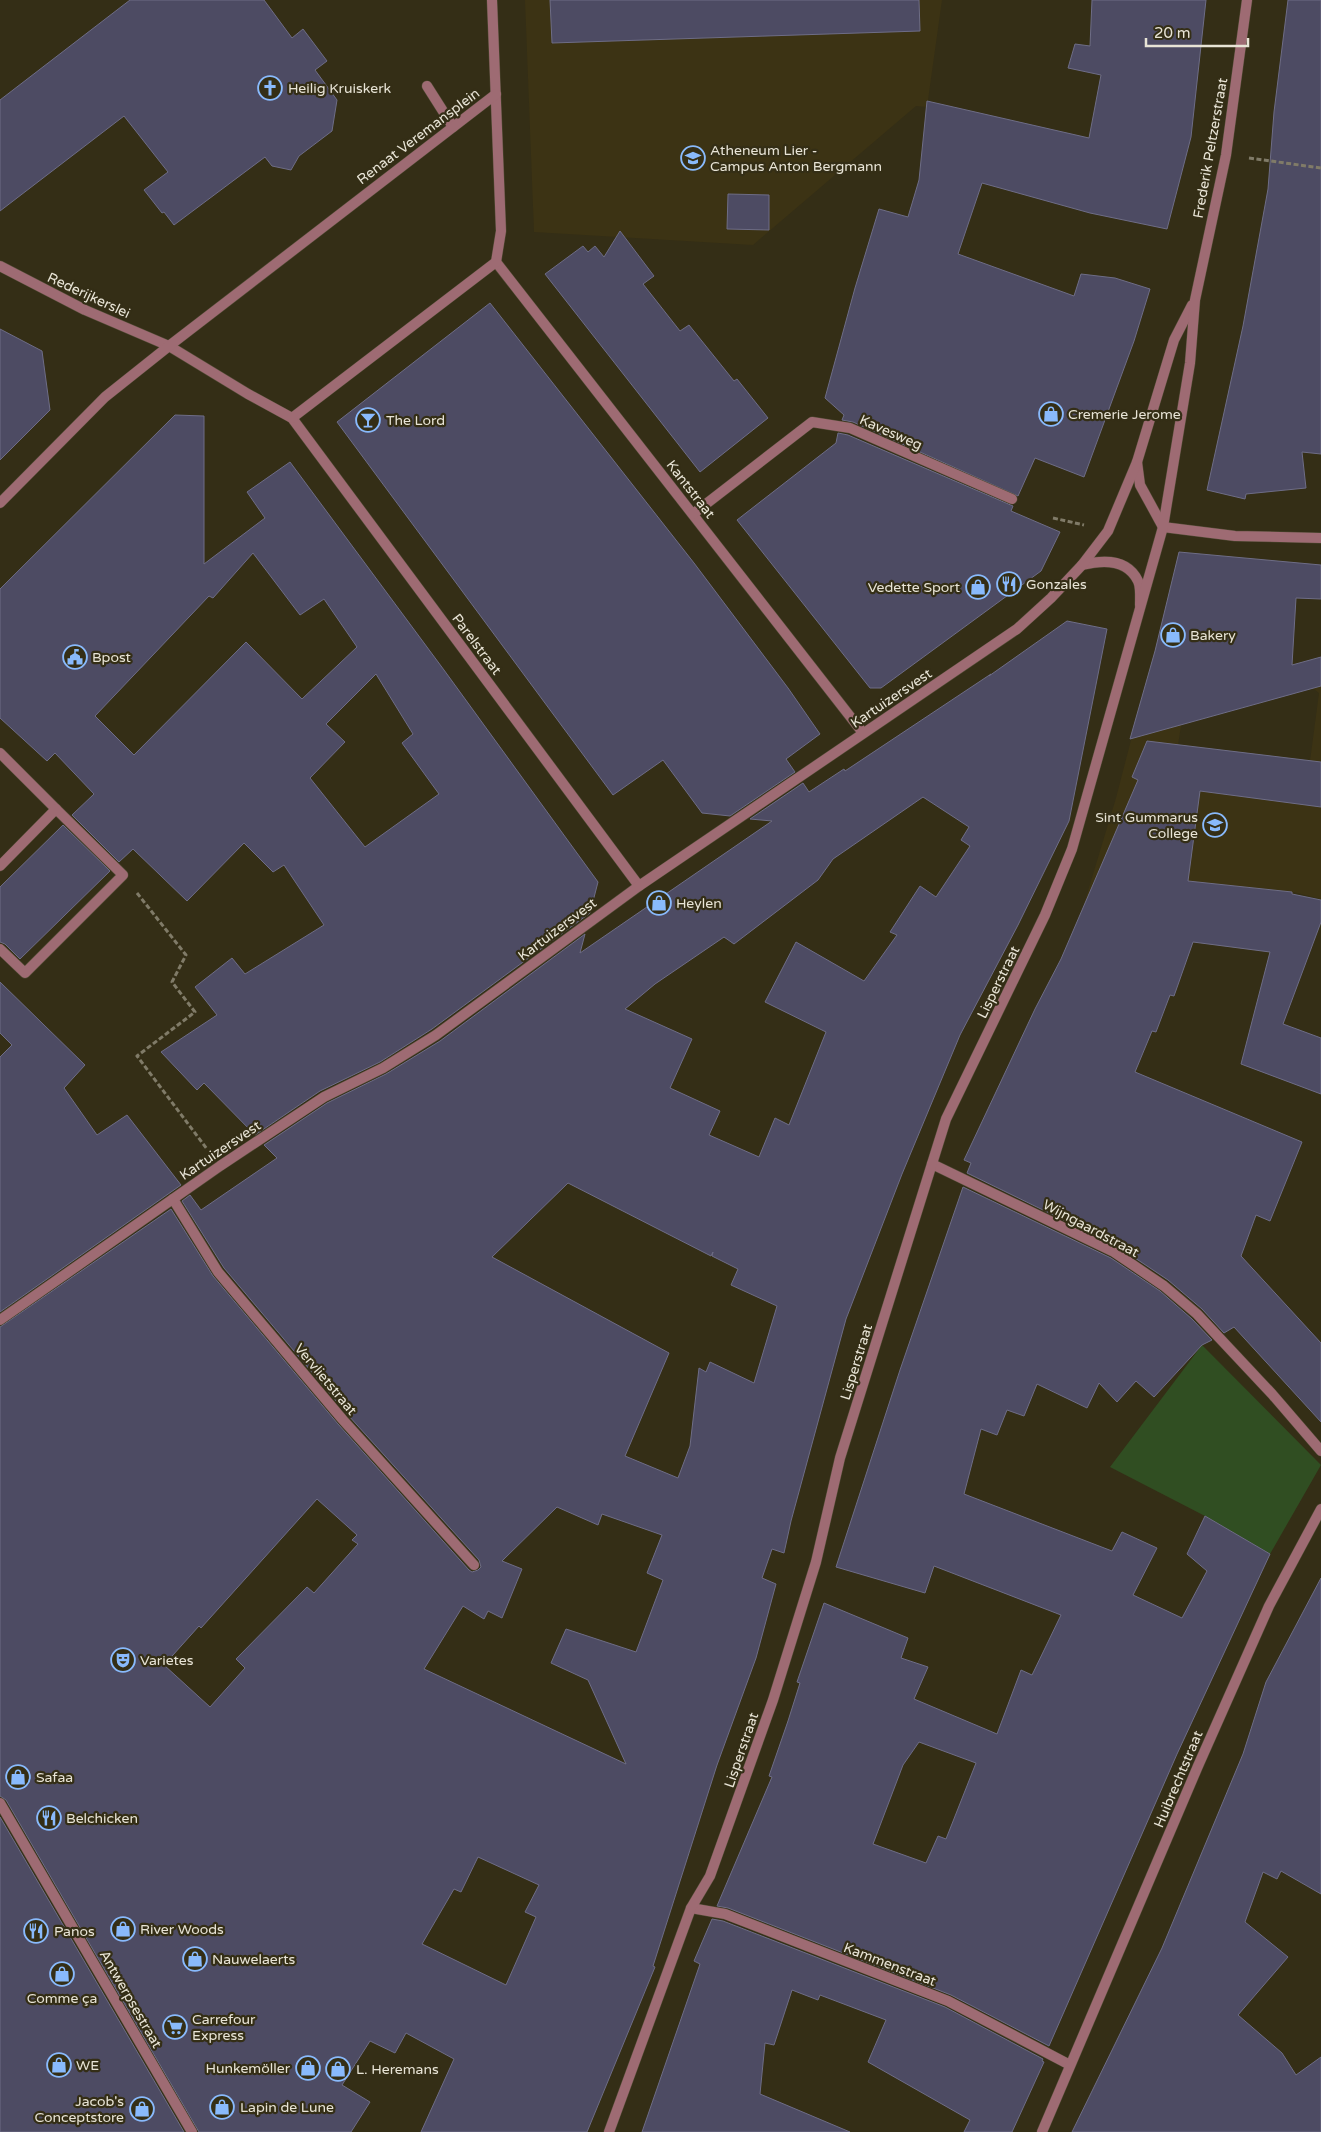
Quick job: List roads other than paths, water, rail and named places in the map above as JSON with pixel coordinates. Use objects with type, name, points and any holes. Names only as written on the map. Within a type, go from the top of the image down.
[{"type":"street","points":[[492,0],[496,94]]},
{"type":"street","name":"Frederik Peltzerstraat","points":[[1163,527],[1190,363],[1194,300],[1226,155],[1247,0]]},
{"type":"street","points":[[427,86],[453,127]]},
{"type":"street","name":"Renaat Veremansplein","points":[[0,503],[105,397],[496,94]]},
{"type":"street","name":"Renaat Veremansplein","points":[[496,94],[501,231],[496,262]]},
{"type":"street","points":[[169,346],[248,394],[292,418],[496,262]]},
{"type":"street","name":"Kantstraat","points":[[496,262],[864,733]]},
{"type":"street","name":"Rederijkerslei","points":[[0,266],[85,310],[169,346]]},
{"type":"street","name":"Frederik Peltzerstraat","points":[[1108,531],[1137,462],[1174,340],[1194,300]]},
{"type":"street","name":"Parelstraat","points":[[292,418],[639,886]]},
{"type":"street","name":"Kavesweg","points":[[693,514],[812,422],[850,428],[1012,499]]},
{"type":"street","name":"Frederik Peltzerstraat","points":[[1137,462],[1140,484],[1163,527]]},
{"type":"street","points":[[1163,527],[1235,536],[1321,538]]},
{"type":"street","name":"Lisperstraat","points":[[609,2132],[692,1908],[710,1876],[773,1700],[819,1553],[840,1458],[946,1119],[1045,915],[1072,849],[1163,527]]},
{"type":"street","name":"Kartuizersvest","points":[[0,1320],[220,1166],[324,1097],[383,1068],[436,1035],[639,886],[1017,629],[1051,598],[1082,565],[1108,531]]},
{"type":"street","name":"Lisperstraat","points":[[1082,565],[1100,560],[1116,562],[1129,569],[1139,582],[1140,605]]},
{"type":"street","points":[[0,753],[122,875],[25,973],[0,949]]},
{"type":"street","points":[[0,866],[56,809]]},
{"type":"street","name":"Wijngaardstraat","points":[[932,1164],[1114,1252],[1164,1286],[1197,1314],[1272,1394],[1321,1451]]},
{"type":"street","name":"Vervlietstraat","points":[[173,1199],[218,1272],[343,1420],[474,1565]]},
{"type":"street","name":"Huibrechtstraat","points":[[1042,2132],[1269,1606],[1321,1509]]},
{"type":"street","name":"Antwerpsestraat","points":[[0,1803],[192,2132]]},
{"type":"street","name":"Kammenstraat","points":[[692,1908],[725,1914],[948,2001],[1070,2065]]},
{"type":"place","name":"Heilig Kruiskerk","points":[[270,88]]},
{"type":"place","name":"Atheneum Lier - Campus Anton Bergmann","points":[[693,158]]},
{"type":"place","name":"Cremerie Jerome","points":[[1051,414]]},
{"type":"place","name":"The Lord","points":[[368,420]]},
{"type":"place","name":"Gonzales","points":[[1009,584]]},
{"type":"place","name":"Vedette Sport","points":[[978,587]]},
{"type":"place","name":"Bakery","points":[[1173,635]]},
{"type":"place","name":"Bpost","points":[[75,657]]},
{"type":"place","name":"Sint Gummarus College","points":[[1215,825]]},
{"type":"place","name":"Heylen","points":[[659,903]]},
{"type":"place","name":"Varietes","points":[[123,1660]]},
{"type":"place","name":"Safaa","points":[[18,1777]]},
{"type":"place","name":"Belchicken","points":[[49,1818]]},
{"type":"place","name":"River Woods","points":[[123,1929]]},
{"type":"place","name":"Panos","points":[[36,1931]]},
{"type":"place","name":"Nauwelaerts","points":[[195,1959]]},
{"type":"place","name":"Comme ça","points":[[62,1974]]},
{"type":"place","name":"Carrefour Express","points":[[175,2027]]},
{"type":"place","name":"WE","points":[[59,2065]]},
{"type":"place","name":"Hunkemöller","points":[[308,2068]]},
{"type":"place","name":"L. Heremans","points":[[338,2069]]},
{"type":"place","name":"Lapin de Lune","points":[[222,2107]]},
{"type":"place","name":"Jacob's Conceptstore","points":[[142,2109]]}]
